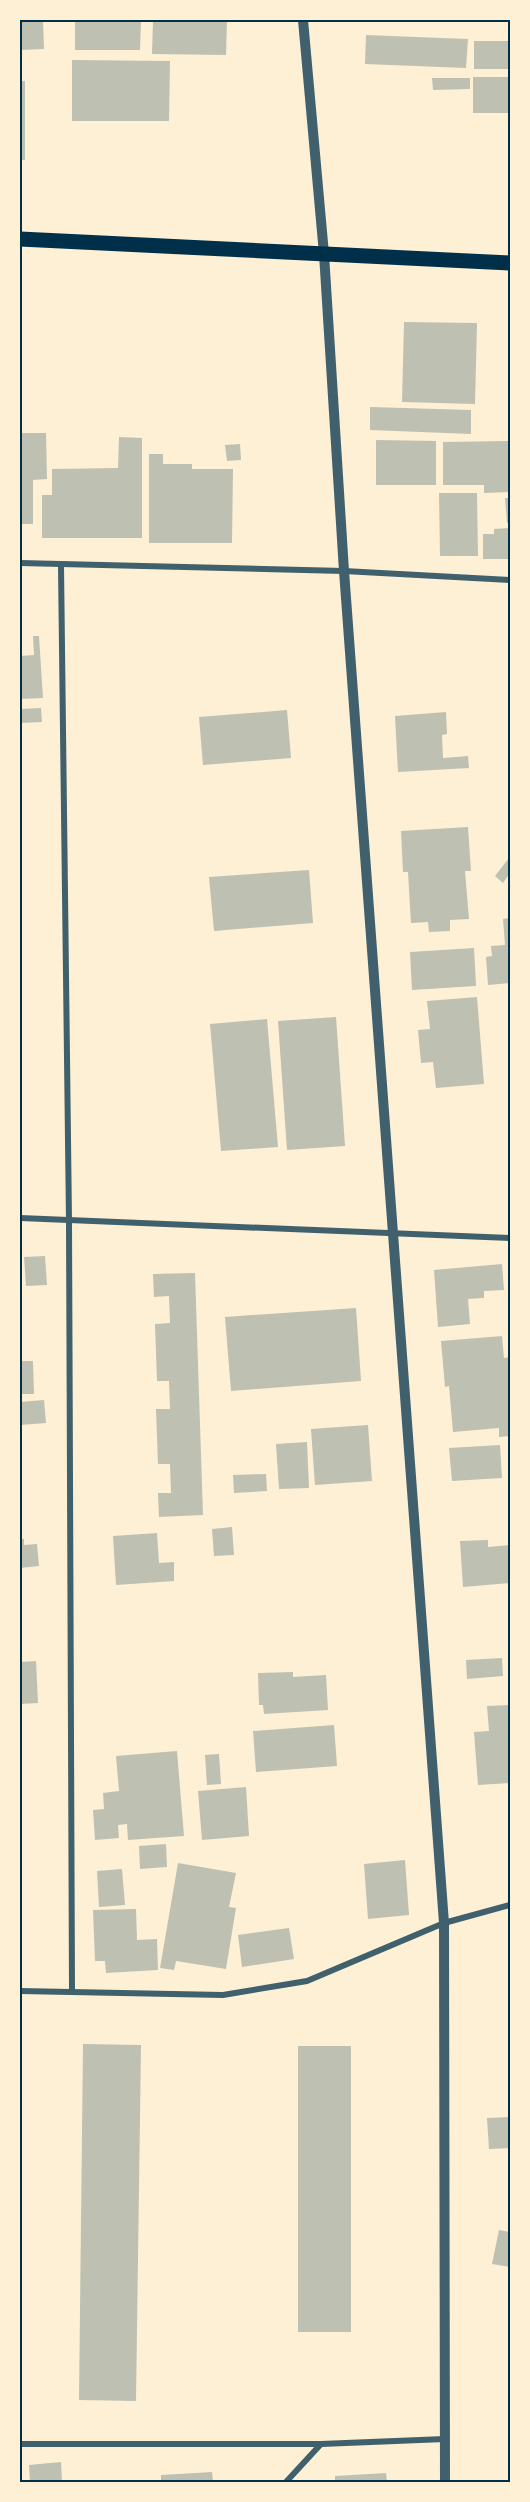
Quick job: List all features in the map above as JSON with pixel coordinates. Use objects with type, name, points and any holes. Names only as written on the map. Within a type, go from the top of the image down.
[{"type":"main road","points":[[20,238],[510,263]]},
{"type":"street","points":[[303,20],[324,254],[344,571],[395,1234],[444,1923],[445,2482]]},
{"type":"street","points":[[20,563],[61,566],[344,571],[510,580]]},
{"type":"street","points":[[61,566],[69,1221],[72,1992]]},
{"type":"street","points":[[20,1218],[510,1238]]},
{"type":"street","points":[[20,1991],[223,1995],[307,1981],[444,1923],[510,1905]]},
{"type":"street","points":[[20,2444],[321,2444],[446,2439]]},
{"type":"street","points":[[286,2482],[321,2444]]},
{"type":"building","points":[[20,20],[43,20],[44,49],[20,50]]},
{"type":"building","points":[[75,20],[141,20],[140,50],[75,50]]},
{"type":"building","points":[[153,20],[227,20],[226,55],[152,54]]},
{"type":"building","points":[[366,35],[468,39],[466,68],[365,64]]},
{"type":"building","points":[[474,41],[510,41],[510,69],[474,69]]},
{"type":"building","points":[[72,60],[170,61],[169,121],[72,121]]},
{"type":"building","points":[[473,77],[510,77],[510,113],[473,113]]},
{"type":"building","points":[[432,78],[470,78],[470,89],[433,90]]},
{"type":"building","points":[[20,81],[25,81],[25,160],[20,160]]},
{"type":"building","points":[[404,322],[477,323],[475,404],[402,402]]},
{"type":"building","points":[[370,407],[471,410],[471,434],[370,430]]},
{"type":"building","points":[[20,433],[46,433],[47,479],[33,480],[33,524],[20,524]]},
{"type":"building","points":[[119,437],[142,438],[142,538],[42,538],[42,495],[52,495],[52,469],[118,468]]},
{"type":"building","points":[[376,440],[436,441],[436,485],[376,485]]},
{"type":"building","points":[[510,441],[510,492],[484,493],[484,485],[443,485],[443,442]]},
{"type":"building","points":[[240,444],[241,460],[227,461],[225,445]]},
{"type":"building","points":[[149,454],[163,454],[163,464],[192,464],[192,469],[233,469],[232,543],[149,543]]},
{"type":"building","points":[[439,493],[477,493],[478,556],[440,556]]},
{"type":"building","points":[[505,498],[510,498],[510,523],[507,523]]},
{"type":"building","points":[[510,528],[510,559],[483,559],[483,534],[494,534],[494,529]]},
{"type":"building","points":[[33,636],[39,636],[43,698],[20,699],[20,656],[34,655]]},
{"type":"building","points":[[41,708],[42,722],[20,723],[20,709]]},
{"type":"building","points":[[287,710],[291,758],[203,765],[199,717]]},
{"type":"building","points":[[446,712],[447,734],[442,735],[443,758],[468,756],[469,768],[398,772],[395,716]]},
{"type":"building","points":[[468,827],[471,871],[465,871],[469,919],[450,920],[450,931],[429,932],[428,922],[411,923],[408,872],[403,872],[401,831]]},
{"type":"building","points":[[509,858],[510,873],[503,883],[495,876]]},
{"type":"building","points":[[309,870],[313,923],[214,931],[209,877]]},
{"type":"building","points":[[510,918],[510,983],[488,985],[486,957],[492,956],[491,946],[505,945],[503,919]]},
{"type":"building","points":[[474,948],[476,986],[412,990],[410,952]]},
{"type":"building","points":[[477,997],[484,1084],[436,1088],[433,1062],[421,1063],[418,1030],[430,1029],[427,1001]]},
{"type":"building","points":[[336,1017],[345,1146],[287,1150],[278,1021]]},
{"type":"building","points":[[267,1019],[278,1147],[221,1151],[210,1024]]},
{"type":"building","points":[[45,1256],[47,1285],[26,1286],[24,1257]]},
{"type":"building","points":[[502,1264],[504,1290],[484,1291],[484,1298],[468,1299],[470,1324],[438,1327],[434,1270]]},
{"type":"building","points":[[195,1273],[203,1515],[159,1517],[158,1493],[171,1493],[170,1464],[158,1464],[156,1409],[170,1409],[169,1381],[157,1381],[155,1324],[170,1323],[169,1296],[154,1297],[153,1274]]},
{"type":"building","points":[[356,1308],[361,1381],[231,1391],[225,1317]]},
{"type":"building","points":[[502,1336],[504,1358],[510,1357],[510,1436],[499,1437],[499,1428],[453,1432],[449,1386],[445,1387],[441,1341]]},
{"type":"building","points":[[20,1361],[33,1361],[34,1394],[20,1394]]},
{"type":"building","points":[[44,1400],[46,1423],[20,1425],[20,1402]]},
{"type":"building","points":[[368,1425],[372,1481],[315,1485],[311,1429]]},
{"type":"building","points":[[307,1442],[309,1488],[279,1489],[276,1444]]},
{"type":"building","points":[[500,1445],[502,1478],[452,1481],[449,1448]]},
{"type":"building","points":[[266,1474],[267,1491],[234,1493],[233,1475]]},
{"type":"building","points":[[232,1527],[234,1555],[214,1556],[212,1529]]},
{"type":"building","points":[[157,1533],[159,1563],[174,1562],[174,1581],[116,1585],[113,1536]]},
{"type":"building","points":[[20,1539],[24,1539],[24,1545],[37,1544],[39,1566],[20,1568]]},
{"type":"building","points":[[488,1540],[488,1547],[510,1545],[510,1583],[463,1587],[460,1541]]},
{"type":"building","points":[[502,1658],[503,1676],[467,1679],[466,1660]]},
{"type":"building","points":[[36,1661],[38,1703],[20,1704],[20,1662]]},
{"type":"building","points":[[293,1672],[293,1677],[326,1675],[328,1710],[264,1714],[263,1705],[259,1705],[258,1673]]},
{"type":"building","points":[[510,1705],[510,1783],[478,1785],[474,1732],[489,1731],[487,1706]]},
{"type":"building","points":[[334,1725],[337,1766],[256,1772],[253,1731]]},
{"type":"building","points":[[177,1751],[184,1836],[128,1840],[127,1824],[118,1825],[119,1838],[95,1840],[93,1810],[104,1809],[103,1793],[119,1791],[116,1756]]},
{"type":"building","points":[[219,1754],[221,1784],[207,1785],[205,1755]]},
{"type":"building","points":[[246,1787],[249,1836],[202,1840],[198,1791]]},
{"type":"building","points":[[166,1844],[167,1867],[140,1869],[139,1846]]},
{"type":"building","points":[[405,1860],[409,1915],[368,1919],[364,1864]]},
{"type":"building","points":[[178,1863],[236,1873],[229,1907],[236,1908],[226,1969],[176,1961],[174,1970],[160,1968]]},
{"type":"building","points":[[122,1869],[125,1905],[99,1907],[97,1871]]},
{"type":"building","points":[[136,1909],[137,1940],[157,1939],[158,1970],[106,1973],[105,1961],[95,1961],[93,1910]]},
{"type":"building","points":[[289,1928],[294,1959],[242,1967],[238,1935]]},
{"type":"building","points":[[83,2044],[141,2045],[136,2401],[79,2400]]},
{"type":"building","points":[[298,2046],[351,2046],[351,2332],[298,2332]]},
{"type":"building","points":[[510,2117],[510,2148],[489,2149],[487,2118]]},
{"type":"building","points":[[499,2230],[510,2232],[510,2267],[492,2264]]},
{"type":"building","points":[[61,2462],[62,2482],[30,2482],[29,2465]]},
{"type":"building","points":[[212,2472],[213,2482],[161,2482],[161,2475]]},
{"type":"building","points":[[386,2473],[387,2482],[335,2482],[335,2476]]}]
